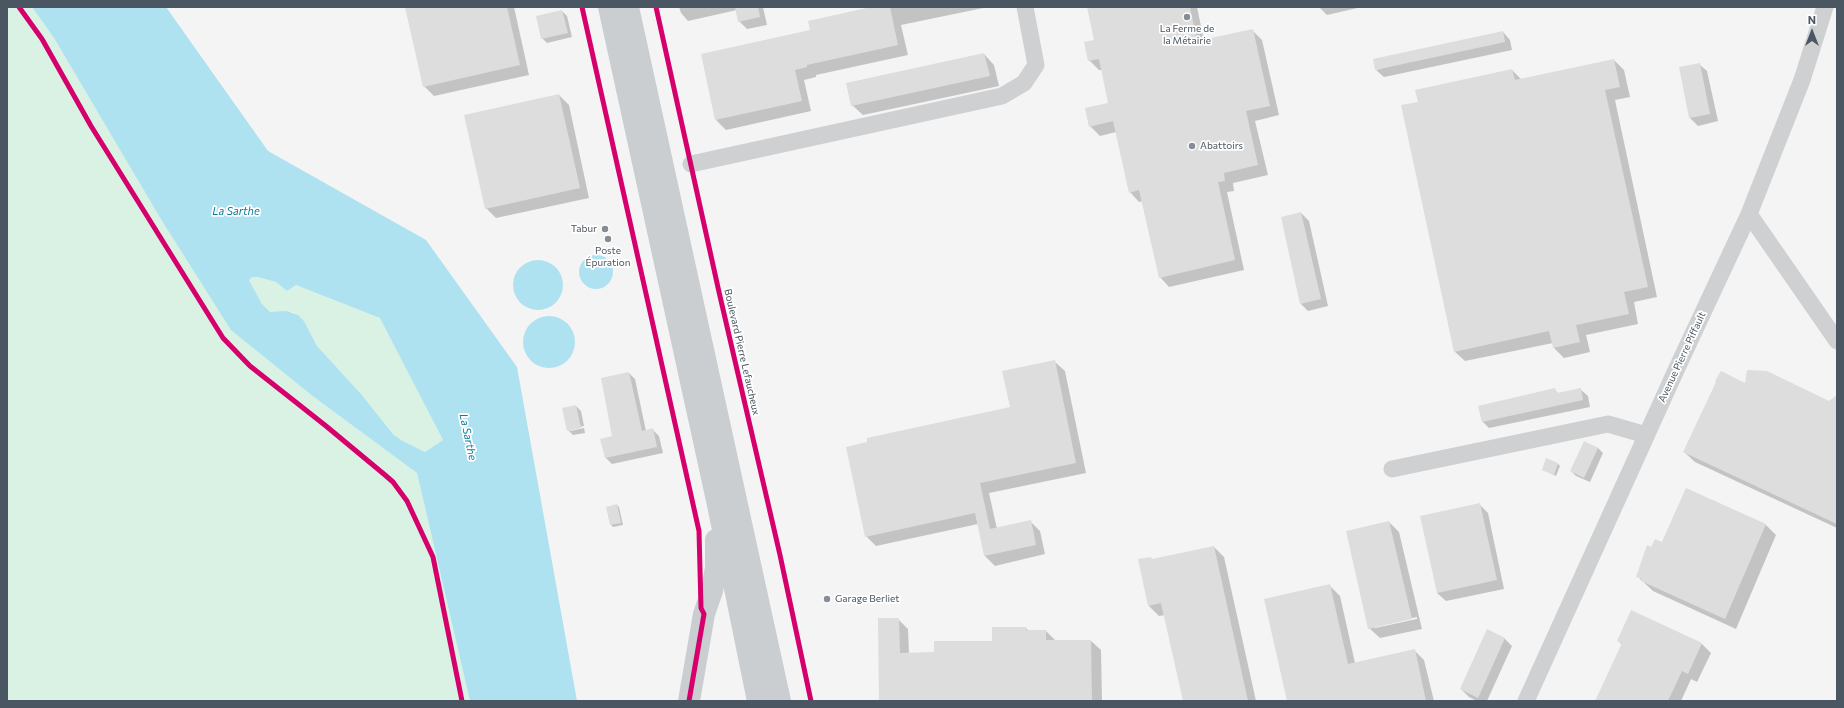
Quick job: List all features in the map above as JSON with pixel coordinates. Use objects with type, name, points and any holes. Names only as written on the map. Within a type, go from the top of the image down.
[{"type":"main road","points":[[609,7],[718,505],[758,701]]},
{"type":"main road","points":[[628,7],[780,701]]},
{"type":"main road","points":[[689,701],[704,614],[712,591],[716,567],[718,505]]},
{"type":"street","points":[[691,164],[1002,96],[1024,83],[1036,65],[1025,7]]},
{"type":"street","name":"Avenue Pierre Piffault","points":[[1526,701],[1646,435],[1749,214],[1802,80],[1825,7]]},
{"type":"street","points":[[1749,214],[1837,341]]},
{"type":"street","points":[[1392,469],[1608,424],[1646,435]]},
{"type":"green space","points":[[7,7],[32,7],[54,38],[159,216],[314,397],[417,473],[470,701],[7,701]]},
{"type":"green space","points":[[252,277],[258,277],[276,282],[287,291],[296,285],[381,318],[443,440],[425,452],[401,440],[393,434],[361,394],[317,346],[304,321],[293,312],[270,312],[262,304],[249,280]]},
{"type":"water","name":"La Sarthe","points":[[32,7],[166,7],[268,151],[426,240],[517,367],[577,701],[470,701],[417,473],[314,397],[231,330],[159,216],[54,38]],"holes":[[[252,277],[258,277],[276,282],[287,291],[296,285],[380,318],[443,440],[425,452],[401,440],[393,434],[361,394],[317,346],[304,321],[298,315],[287,311],[270,312],[262,304],[249,280]]]},
{"type":"water","points":[[596,255],[608,260],[613,272],[608,284],[596,289],[584,284],[579,272],[584,260]]},
{"type":"water","points":[[538,260],[548,262],[556,267],[561,275],[563,285],[561,295],[556,303],[548,308],[538,310],[528,308],[520,303],[515,295],[513,285],[515,275],[520,267],[528,262]]},
{"type":"water","points":[[544,316],[554,316],[568,323],[575,337],[575,347],[568,361],[554,368],[544,368],[534,364],[527,357],[523,347],[523,337],[527,327],[534,320]]},
{"type":"building","points":[[405,7],[507,7],[520,65],[423,87]]},
{"type":"building","points":[[735,7],[758,7],[760,17],[738,22]]},
{"type":"building","points":[[871,7],[890,7],[898,45],[807,65],[807,67],[795,70],[802,101],[715,120],[701,54],[810,30],[808,21]]},
{"type":"building","name":"Abattoirs","points":[[1087,7],[1190,7],[1197,41],[1253,29],[1270,106],[1246,111],[1258,165],[1224,173],[1225,181],[1218,182],[1235,260],[1159,278],[1139,190],[1129,193],[1113,121],[1089,127],[1085,108],[1108,103],[1099,59],[1088,61],[1084,42],[1094,40]]},
{"type":"building","points":[[562,10],[568,33],[541,39],[536,16]]},
{"type":"building","points":[[1503,31],[1505,42],[1375,70],[1373,59]]},
{"type":"building","points":[[984,53],[990,76],[851,106],[846,83]]},
{"type":"building","points":[[1614,59],[1620,87],[1605,90],[1648,287],[1624,292],[1629,314],[1576,325],[1580,342],[1553,348],[1549,331],[1454,352],[1401,105],[1418,102],[1415,90],[1512,69],[1515,80]]},
{"type":"building","points":[[1700,63],[1710,114],[1689,118],[1679,67]]},
{"type":"building","points":[[559,94],[580,188],[485,209],[464,115]]},
{"type":"building","points":[[1301,212],[1321,299],[1300,304],[1281,217]]},
{"type":"building","points":[[1055,360],[1076,463],[980,483],[990,529],[1031,520],[1036,545],[984,556],[975,513],[865,537],[846,447],[867,442],[867,438],[1010,407],[1002,371]]},
{"type":"building","points":[[1747,370],[1767,371],[1829,401],[1837,395],[1837,524],[1683,452],[1721,371],[1745,383]]},
{"type":"building","points":[[629,372],[642,431],[653,428],[657,447],[605,458],[600,439],[612,436],[601,378]]},
{"type":"building","points":[[1555,388],[1557,393],[1581,388],[1583,400],[1482,422],[1478,406]]},
{"type":"building","points":[[576,405],[581,428],[567,431],[562,408]]},
{"type":"building","points":[[1584,441],[1598,448],[1584,478],[1570,471]]},
{"type":"building","points":[[1546,458],[1558,463],[1554,475],[1542,470]]},
{"type":"building","points":[[1686,488],[1766,524],[1725,619],[1641,581],[1642,579],[1636,577],[1647,545],[1651,547],[1655,539],[1662,542]]},
{"type":"building","points":[[1480,503],[1497,580],[1437,593],[1420,516]]},
{"type":"building","points":[[617,504],[621,523],[610,525],[606,507]]},
{"type":"building","points":[[1389,521],[1412,619],[1368,629],[1346,531]]},
{"type":"building","points":[[1214,546],[1248,701],[1183,701],[1161,603],[1148,606],[1138,559],[1151,557],[1152,559]]},
{"type":"building","points":[[1330,584],[1348,664],[1415,649],[1426,701],[1287,701],[1264,599]]},
{"type":"building","points":[[1631,610],[1702,643],[1688,674],[1682,671],[1668,701],[1595,701],[1622,643],[1617,641]]},
{"type":"building","points":[[878,618],[899,618],[900,653],[934,652],[934,641],[992,641],[992,627],[1026,627],[1026,630],[1046,630],[1046,640],[1091,640],[1092,701],[879,701]]},
{"type":"building","points":[[1487,629],[1505,638],[1478,698],[1460,689]]},
{"type":"cycle path","points":[[19,7],[42,39],[91,126],[223,338],[250,366],[326,426],[393,482],[407,501],[433,557],[462,701]]},
{"type":"cycle path","points":[[582,7],[699,531],[701,608],[704,614],[689,701]]},
{"type":"cycle path","name":"Boulevard Pierre Lefaucheux","points":[[656,7],[719,292],[780,555],[811,701]]},
{"type":"place","name":"La Ferme de la Métairie","points":[[1187,17]]},
{"type":"place","name":"Abattoirs","points":[[1192,146]]},
{"type":"place","name":"Tabur","points":[[605,229]]},
{"type":"place","name":"Poste Épuration","points":[[608,239]]},
{"type":"place","name":"Garage Berliet","points":[[827,599]]}]
